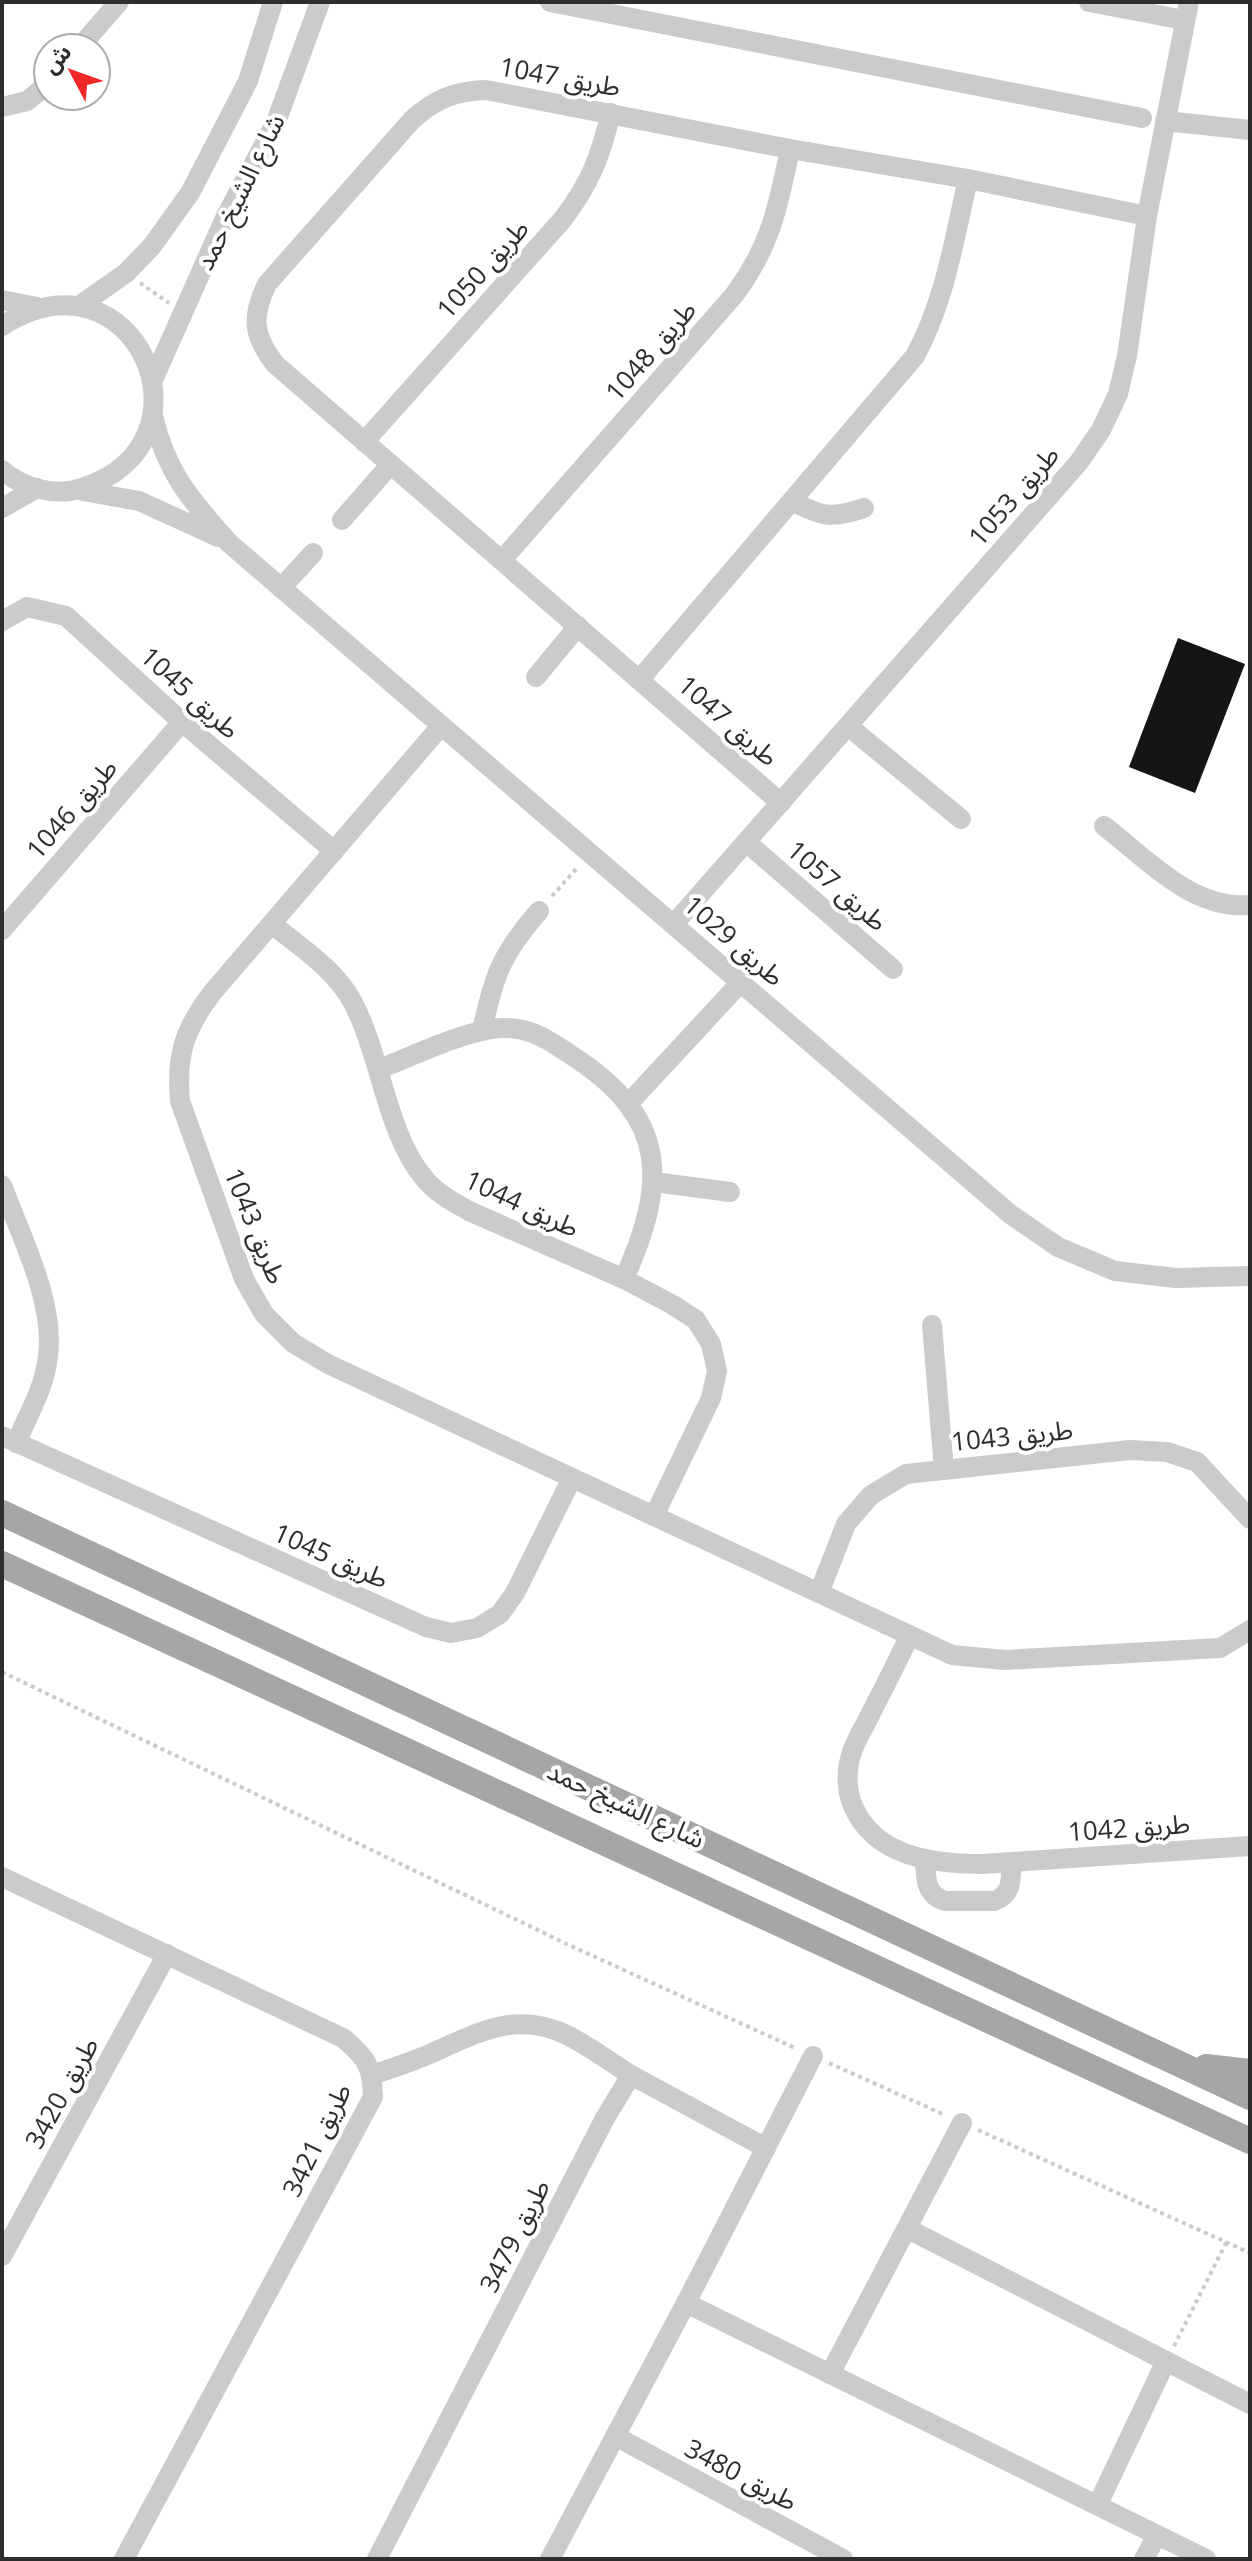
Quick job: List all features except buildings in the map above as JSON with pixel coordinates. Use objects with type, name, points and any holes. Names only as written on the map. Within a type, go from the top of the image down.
[{"type":"main road","name":"شارع الشيخ حمد","points":[[2,1513],[1250,2097]]},
{"type":"main road","name":"شارع الشيخ حمد","points":[[2,1564],[1250,2141]]},
{"type":"main road","points":[[1176,2062],[1250,2072]]},
{"type":"street","points":[[93,32],[119,2]]},
{"type":"street","name":"شارع الشيخ حمد","points":[[79,306],[126,273],[152,246],[190,193],[248,81],[273,2]]},
{"type":"street","name":"شارع الشيخ حمد","points":[[153,380],[226,216],[276,122],[320,2]]},
{"type":"street","points":[[550,2],[1142,118]]},
{"type":"street","points":[[1089,2],[1186,11]]},
{"type":"street","name":"طريق 1053","points":[[674,924],[1079,462],[1101,430],[1118,394],[1127,356],[1147,216],[1186,11]]},
{"type":"street","name":"طريق 1047","points":[[781,803],[275,364],[262,347],[256,326],[257,304],[267,284],[427,105],[465,90],[486,90],[611,113],[790,149],[968,179],[1147,216]]},
{"type":"street","points":[[2,107],[32,97]]},
{"type":"street","name":"طريق 1050","points":[[364,442],[578,200],[600,158],[611,113]]},
{"type":"street","points":[[1165,121],[1250,130]]},
{"type":"street","name":"طريق 1048","points":[[502,560],[735,294],[753,269],[777,213],[790,149]]},
{"type":"street","name":"طريق 1047","points":[[640,679],[915,356],[930,329],[941,299],[968,179]]},
{"type":"street","points":[[2,300],[41,307],[79,306],[100,313],[119,325],[140,349],[153,380],[153,416],[143,442],[126,465],[103,482],[76,490]]},
{"type":"street","points":[[2,326],[41,307]]},
{"type":"street","name":"طريق 1029","points":[[153,416],[165,457],[175,477],[229,543],[1010,1214],[1058,1247],[1115,1271],[1176,1278],[1250,1276]]},
{"type":"street","points":[[342,520],[390,465]]},
{"type":"street","points":[[2,470],[21,483],[37,488]]},
{"type":"street","points":[[2,508],[37,488]]},
{"type":"street","name":"طريق 1029","points":[[37,488],[108,494],[139,501],[229,543]]},
{"type":"street","points":[[792,501],[828,517],[864,508]]},
{"type":"street","points":[[281,588],[313,553]]},
{"type":"street","name":"طريق 1045","points":[[2,621],[27,607],[66,616],[182,722],[334,851]]},
{"type":"street","points":[[536,677],[578,626]]},
{"type":"street","name":"طريق 1046","points":[[2,930],[182,722]]},
{"type":"street","name":"طريق 1043","points":[[441,726],[195,1016],[183,1043],[178,1072],[180,1101],[244,1279],[264,1314],[293,1343],[328,1364],[952,1655],[1005,1660],[1220,1648],[1250,1630]]},
{"type":"street","points":[[848,726],[961,819]]},
{"type":"street","points":[[1104,826],[1193,894],[1222,904],[1250,905]]},
{"type":"street","name":"طريق 1057","points":[[746,842],[893,969]]},
{"type":"street","points":[[482,1030],[494,978],[503,957],[539,911]]},
{"type":"street","name":"طريق 1044","points":[[272,924],[325,967],[344,989],[360,1016],[410,1158],[425,1180],[446,1198],[624,1279],[696,1320],[711,1344],[717,1371],[711,1398],[654,1516]]},
{"type":"street","points":[[628,1104],[742,981]]},
{"type":"street","points":[[379,1069],[482,1030],[504,1028],[538,1033],[598,1072],[628,1104],[649,1140],[654,1182],[650,1209],[642,1240],[624,1279]]},
{"type":"street","points":[[654,1182],[730,1192]]},
{"type":"street","points":[[2,1185],[41,1291],[49,1324],[48,1357],[40,1389],[9,1439]]},
{"type":"street","points":[[932,1325],[944,1470]]},
{"type":"street","name":"طريق 1045","points":[[9,1439],[426,1627],[451,1633],[477,1628],[500,1614],[515,1593],[572,1478]]},
{"type":"street","name":"طريق 1043","points":[[819,1593],[846,1524],[871,1495],[906,1474],[1130,1450],[1167,1452],[1197,1462],[1250,1519]]},
{"type":"street","name":"طريق 1042","points":[[909,1637],[852,1751],[847,1774],[849,1798],[859,1819],[874,1837],[897,1851],[925,1860],[954,1864],[1250,1846]]},
{"type":"street","points":[[925,1860],[929,1889],[938,1899],[945,1901],[1000,1899],[1009,1889],[1011,1862]]},
{"type":"street","name":"طريق 3421","points":[[2,1877],[343,2038],[364,2056],[372,2075],[373,2097],[124,2559]]},
{"type":"street","name":"طريق 3420","points":[[2,2256],[167,1954]]},
{"type":"street","points":[[372,2075],[491,2027],[514,2023],[543,2027],[567,2035],[631,2075],[766,2148]]},
{"type":"street","points":[[550,2559],[813,2056]]},
{"type":"street","name":"طريق 3479","points":[[377,2559],[604,2120],[631,2075]]},
{"type":"street","points":[[830,2374],[962,2123]]},
{"type":"street","points":[[908,2229],[1250,2404]]},
{"type":"street","points":[[686,2303],[1206,2559]]},
{"type":"street","points":[[1098,2504],[1166,2361]]},
{"type":"street","name":"طريق 3480","points":[[615,2436],[843,2559]]},
{"type":"street","points":[[1144,2559],[1156,2537]]},
{"type":"path","points":[[126,273],[166,302],[186,309]]},
{"type":"path","points":[[539,911],[591,853]]},
{"type":"path","points":[[2,1672],[571,1946],[1250,2253]]},
{"type":"path","points":[[1166,2361],[1227,2241]]}]
